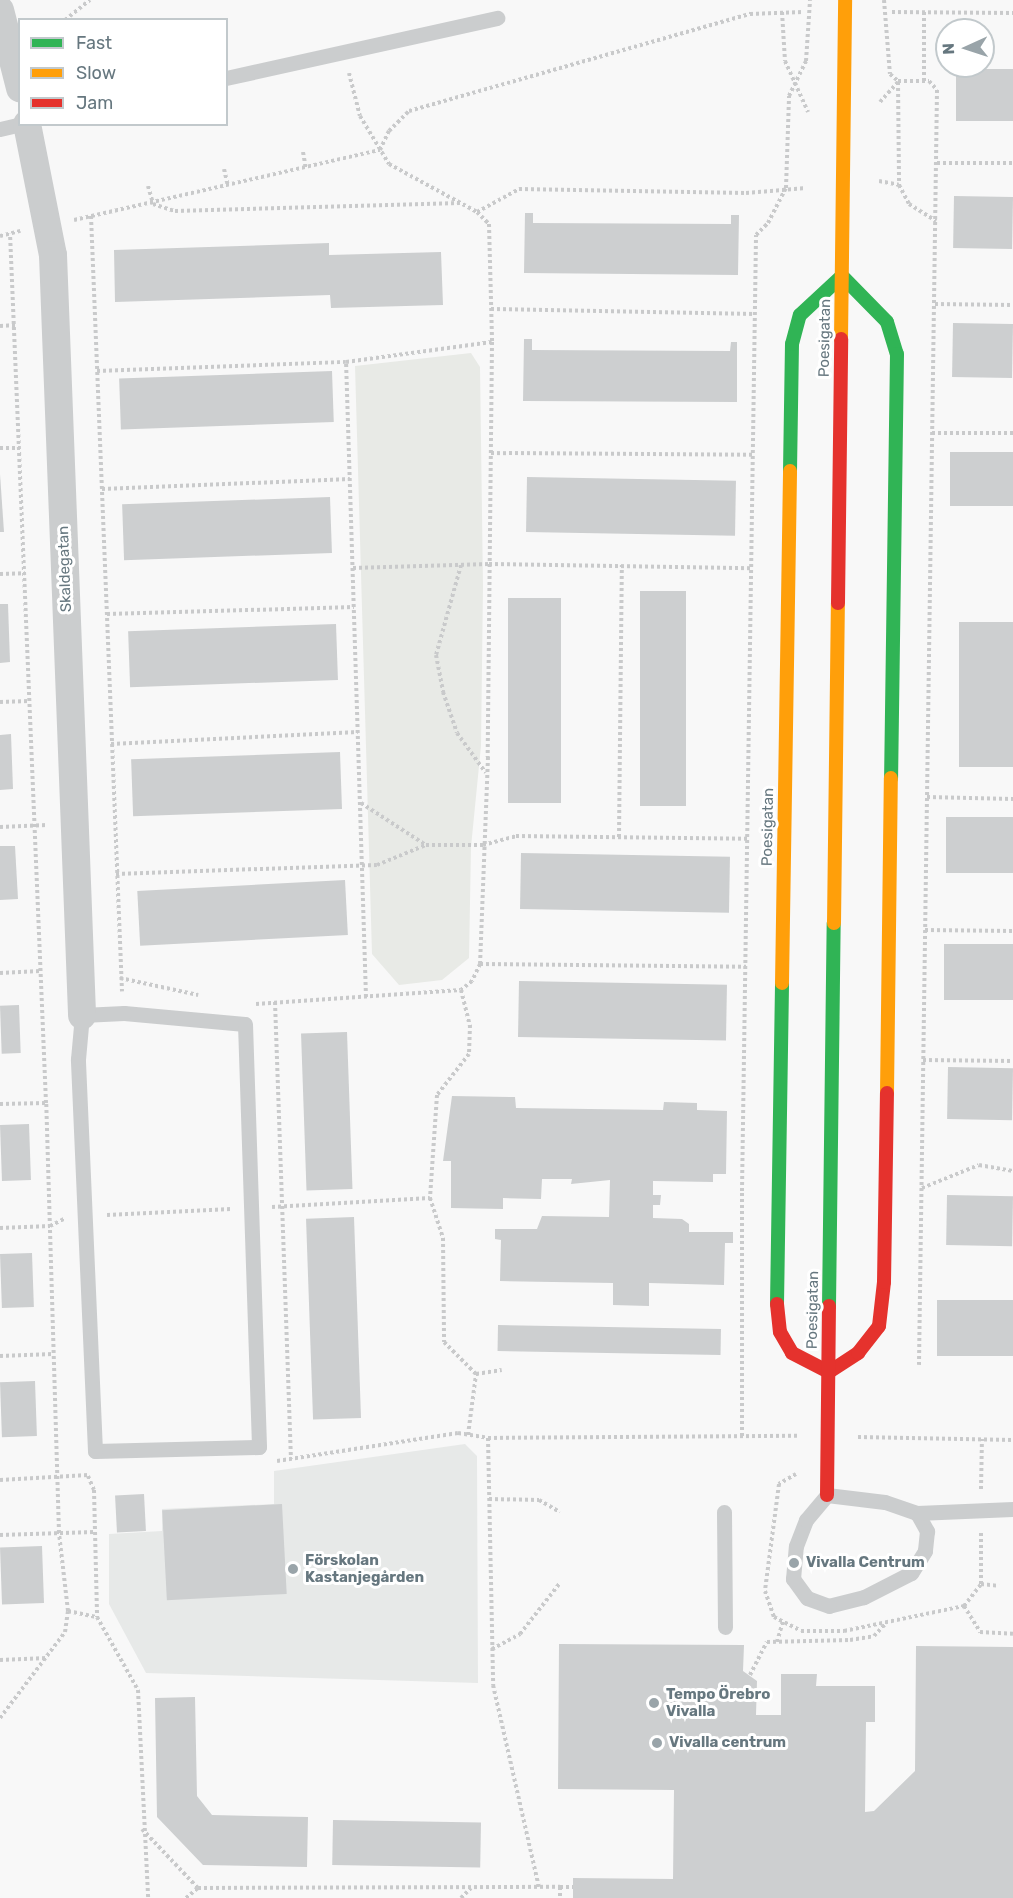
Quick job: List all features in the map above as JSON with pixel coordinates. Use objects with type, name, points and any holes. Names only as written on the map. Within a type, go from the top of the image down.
[{"type":"street","name":"Poesigatan","points":[[827,1495],[845,0]]},
{"type":"street","points":[[0,10],[18,80]]},
{"type":"street","name":"Skaldegatan","points":[[27,126],[53,255],[82,1015]]},
{"type":"street","name":"Poesigatan","points":[[829,1372],[858,1353],[879,1326],[884,1282],[897,354],[887,322],[842,276]]},
{"type":"street","name":"Poesigatan","points":[[829,1372],[792,1353],[780,1332],[777,1306],[792,344],[800,315],[842,276]]},
{"type":"lane","points":[[228,78],[497,18]]},
{"type":"lane","points":[[0,129],[18,125]]},
{"type":"lane","points":[[124,1013],[245,1024],[259,1447],[95,1451],[78,1059],[82,1015],[124,1013]]},
{"type":"lane","points":[[917,1513],[927,1531],[925,1551],[911,1573],[864,1597],[829,1606],[807,1598],[793,1579],[796,1546],[806,1520],[827,1495],[885,1502],[917,1513],[1013,1509]]},
{"type":"lane","points":[[724,1512],[725,1627]]},
{"type":"path","points":[[68,18],[90,0]]},
{"type":"path","points":[[782,12],[785,61],[808,112]]},
{"type":"path","points":[[380,150],[389,131],[409,111],[750,14],[803,12]]},
{"type":"path","points":[[892,12],[1013,13]]},
{"type":"path","points":[[924,12],[924,81]]},
{"type":"path","points":[[246,1004],[461,990],[472,981],[480,964],[487,774],[492,342],[489,224],[477,212],[389,164],[360,116],[344,52]]},
{"type":"path","points":[[880,102],[898,81],[899,185],[909,204],[937,222]]},
{"type":"path","points":[[0,236],[46,224],[153,204],[380,150]]},
{"type":"path","points":[[303,152],[306,169]]},
{"type":"path","points":[[937,163],[1013,163]]},
{"type":"path","points":[[224,169],[228,186]]},
{"type":"path","points":[[879,182],[899,185]]},
{"type":"path","points":[[148,186],[153,204]]},
{"type":"path","points":[[477,212],[519,189],[746,194],[806,188]]},
{"type":"path","points":[[153,204],[175,211],[461,203]]},
{"type":"path","points":[[91,216],[120,978],[124,1013]]},
{"type":"path","points":[[0,1718],[48,1658],[65,1632],[68,1611],[59,1533],[46,1103],[16,325],[10,234]]},
{"type":"path","points":[[935,304],[1013,305]]},
{"type":"path","points":[[491,309],[755,314]]},
{"type":"path","points":[[0,326],[16,325]]},
{"type":"path","points":[[97,371],[346,362],[492,342]]},
{"type":"path","points":[[346,362],[366,997]]},
{"type":"path","points":[[932,433],[1013,433]]},
{"type":"path","points":[[0,448],[20,448]]},
{"type":"path","points":[[490,453],[753,455]]},
{"type":"path","points":[[102,489],[350,479]]},
{"type":"path","points":[[353,568],[489,564],[752,568]]},
{"type":"path","points":[[461,565],[436,655],[443,692],[457,733],[487,774]]},
{"type":"path","points":[[619,837],[622,565]]},
{"type":"path","points":[[0,574],[25,573]]},
{"type":"path","points":[[107,614],[354,606]]},
{"type":"path","points":[[0,702],[29,701]]},
{"type":"path","points":[[111,744],[358,732]]},
{"type":"path","points":[[927,797],[1013,799]]},
{"type":"path","points":[[360,802],[426,845]]},
{"type":"path","points":[[0,827],[34,825]]},
{"type":"path","points":[[116,874],[377,865],[426,845],[483,845],[516,836],[748,839]]},
{"type":"path","points":[[925,930],[1013,931]]},
{"type":"path","points":[[480,964],[746,967]]},
{"type":"path","points":[[0,973],[40,971]]},
{"type":"path","points":[[120,978],[201,996]]},
{"type":"path","points":[[461,990],[470,1025],[469,1054],[437,1095],[430,1198],[444,1238],[444,1342],[476,1374]]},
{"type":"path","points":[[275,1002],[291,1459]]},
{"type":"path","points":[[923,1060],[1013,1061]]},
{"type":"path","points":[[0,1104],[46,1103]]},
{"type":"path","points":[[922,1188],[979,1165],[1013,1171]]},
{"type":"path","points":[[0,1227],[50,1226]]},
{"type":"path","points":[[0,1356],[53,1354]]},
{"type":"path","points":[[742,1364],[742,1436]]},
{"type":"path","points":[[476,1374],[502,1370]]},
{"type":"path","points":[[468,1435],[476,1374]]},
{"type":"path","points":[[259,1447],[276,1461],[458,1433],[488,1438],[798,1436]]},
{"type":"path","points":[[858,1437],[1013,1440]]},
{"type":"path","points":[[488,1438],[493,1685],[539,1887]]},
{"type":"path","points":[[981,1439],[981,1486]]},
{"type":"path","points":[[88,1476],[94,1490],[98,1617],[138,1690],[142,1829],[148,1898]]},
{"type":"path","points":[[0,1480],[57,1479]]},
{"type":"path","points":[[489,1499],[539,1500],[560,1512]]},
{"type":"path","points":[[0,1535],[94,1532]]},
{"type":"path","points":[[492,1649],[520,1634],[560,1583]]},
{"type":"path","points":[[981,1584],[999,1586]]},
{"type":"path","points":[[964,1606],[980,1632],[1013,1634]]},
{"type":"path","points":[[68,1611],[80,1611],[98,1617]]},
{"type":"path","points":[[777,1642],[783,1621]]},
{"type":"path","points":[[750,1676],[767,1642],[850,1640],[874,1636],[886,1622]]},
{"type":"path","points":[[0,1660],[48,1658]]},
{"type":"path","points":[[142,1829],[198,1888]]},
{"type":"path","points":[[461,1898],[472,1887]]},
{"type":"path","points":[[560,1887],[560,1898]]},
{"type":"path","points":[[186,1898],[198,1888],[573,1887]]},
{"type":"shaded area","points":[[471,353],[480,367],[483,586],[481,746],[471,847],[469,958],[442,980],[399,985],[372,954],[355,366]]},
{"type":"shaded area","name":"Förskolan Kastanjegården","points":[[465,1444],[477,1456],[478,1683],[146,1673],[109,1604],[109,1534],[162,1531],[162,1509],[274,1504],[274,1471]]},
{"type":"building","points":[[995,69],[1013,69],[1013,121],[956,121],[956,78],[995,78]]},
{"type":"building","points":[[954,196],[1013,197],[1012,249],[953,248]]},
{"type":"building","points":[[525,213],[533,213],[533,223],[731,224],[731,215],[739,215],[738,275],[524,273]]},
{"type":"building","points":[[329,243],[329,255],[441,252],[443,305],[331,308],[330,295],[115,302],[114,250]]},
{"type":"building","points":[[953,323],[1013,324],[1012,378],[952,377]]},
{"type":"building","points":[[524,339],[532,339],[532,350],[730,351],[731,342],[737,342],[737,402],[523,401]]},
{"type":"building","points":[[332,371],[334,422],[121,429],[119,378]]},
{"type":"building","points":[[950,452],[1013,452],[1013,506],[950,506]]},
{"type":"building","points":[[0,474],[4,532],[0,532]]},
{"type":"building","points":[[527,477],[736,481],[735,536],[526,532]]},
{"type":"building","points":[[330,497],[332,553],[124,560],[122,504]]},
{"type":"building","points":[[640,591],[686,591],[686,806],[640,806]]},
{"type":"building","points":[[508,598],[561,598],[561,803],[508,803]]},
{"type":"building","points":[[0,604],[8,604],[10,662],[0,663]]},
{"type":"building","points":[[959,622],[1013,622],[1013,767],[959,767]]},
{"type":"building","points":[[336,624],[338,680],[130,687],[128,631]]},
{"type":"building","points":[[11,734],[13,789],[0,790],[0,735]]},
{"type":"building","points":[[340,752],[342,809],[133,816],[131,759]]},
{"type":"building","points":[[946,817],[1013,817],[1013,873],[946,873]]},
{"type":"building","points":[[0,846],[15,846],[18,899],[0,900]]},
{"type":"building","points":[[521,853],[730,857],[729,913],[520,909]]},
{"type":"building","points":[[345,880],[348,935],[140,946],[137,891]]},
{"type":"building","points":[[944,944],[1013,944],[1013,1000],[944,1000]]},
{"type":"building","points":[[519,981],[727,985],[726,1041],[518,1037]]},
{"type":"building","points":[[19,1005],[21,1053],[2,1054],[0,1006]]},
{"type":"building","points":[[347,1032],[352,1189],[307,1191],[301,1034]]},
{"type":"building","points":[[948,1067],[1013,1068],[1012,1120],[947,1119]]},
{"type":"building","points":[[452,1096],[515,1097],[516,1108],[663,1110],[664,1102],[697,1103],[697,1110],[727,1111],[726,1174],[713,1174],[713,1182],[653,1181],[653,1195],[661,1195],[660,1205],[653,1205],[653,1218],[682,1219],[689,1224],[689,1232],[733,1232],[733,1243],[725,1243],[724,1285],[649,1283],[649,1306],[613,1305],[613,1283],[500,1281],[501,1240],[495,1239],[495,1229],[537,1229],[542,1216],[609,1217],[610,1180],[571,1184],[572,1179],[542,1179],[541,1199],[503,1198],[503,1209],[451,1208],[451,1161],[443,1161]]},
{"type":"building","points":[[29,1124],[31,1180],[2,1181],[0,1125]]},
{"type":"building","points":[[947,1195],[1013,1196],[1012,1246],[946,1245]]},
{"type":"building","points":[[354,1217],[361,1418],[313,1420],[306,1219]]},
{"type":"building","points":[[32,1253],[34,1307],[2,1308],[0,1254]]},
{"type":"building","points":[[937,1300],[1013,1300],[1013,1356],[937,1356]]},
{"type":"building","points":[[498,1325],[721,1329],[721,1355],[498,1351]]},
{"type":"building","points":[[35,1381],[37,1436],[2,1437],[0,1382]]},
{"type":"building","points":[[144,1494],[146,1531],[117,1532],[115,1496]]},
{"type":"building","points":[[282,1504],[287,1594],[167,1600],[162,1510]]},
{"type":"building","points":[[42,1546],[44,1603],[2,1604],[0,1547]]},
{"type":"building","name":"Vivalla centrum","points":[[559,1644],[744,1645],[743,1671],[757,1681],[756,1715],[781,1715],[781,1674],[817,1674],[816,1686],[875,1686],[875,1722],[866,1722],[865,1812],[874,1811],[915,1771],[916,1646],[1013,1647],[1013,1898],[573,1898],[573,1878],[673,1879],[674,1790],[558,1789]]},
{"type":"building","points":[[195,1697],[197,1796],[212,1815],[308,1817],[307,1867],[203,1865],[157,1817],[155,1698]]},
{"type":"building","points":[[333,1820],[481,1823],[480,1868],[332,1865]]},
{"type":"traffic: fast","points":[[842,276],[887,322],[897,354],[891,778]]},
{"type":"traffic: fast","points":[[790,471],[792,344],[800,315],[842,276]]},
{"type":"traffic: fast","points":[[829,1306],[834,923]]},
{"type":"traffic: fast","points":[[777,1304],[782,983]]},
{"type":"traffic: slow","points":[[841,339],[845,0]]},
{"type":"traffic: slow","points":[[782,983],[790,471]]},
{"type":"traffic: slow","points":[[834,923],[838,603]]},
{"type":"traffic: slow","points":[[887,1093],[891,778]]},
{"type":"traffic: jam","points":[[838,603],[841,339]]},
{"type":"traffic: jam","points":[[777,1304],[780,1332],[792,1353],[829,1372],[858,1353],[879,1326],[884,1282],[887,1093]]},
{"type":"traffic: jam","points":[[827,1495],[829,1306]]},
{"type":"place","name":"Vivalla Centrum","points":[[794,1563]]},
{"type":"place","name":"Förskolan Kastanjegården","points":[[293,1569]]},
{"type":"place","name":"Tempo Örebro Vivalla","points":[[654,1703]]},
{"type":"place","name":"Vivalla centrum","points":[[657,1743]]}]
